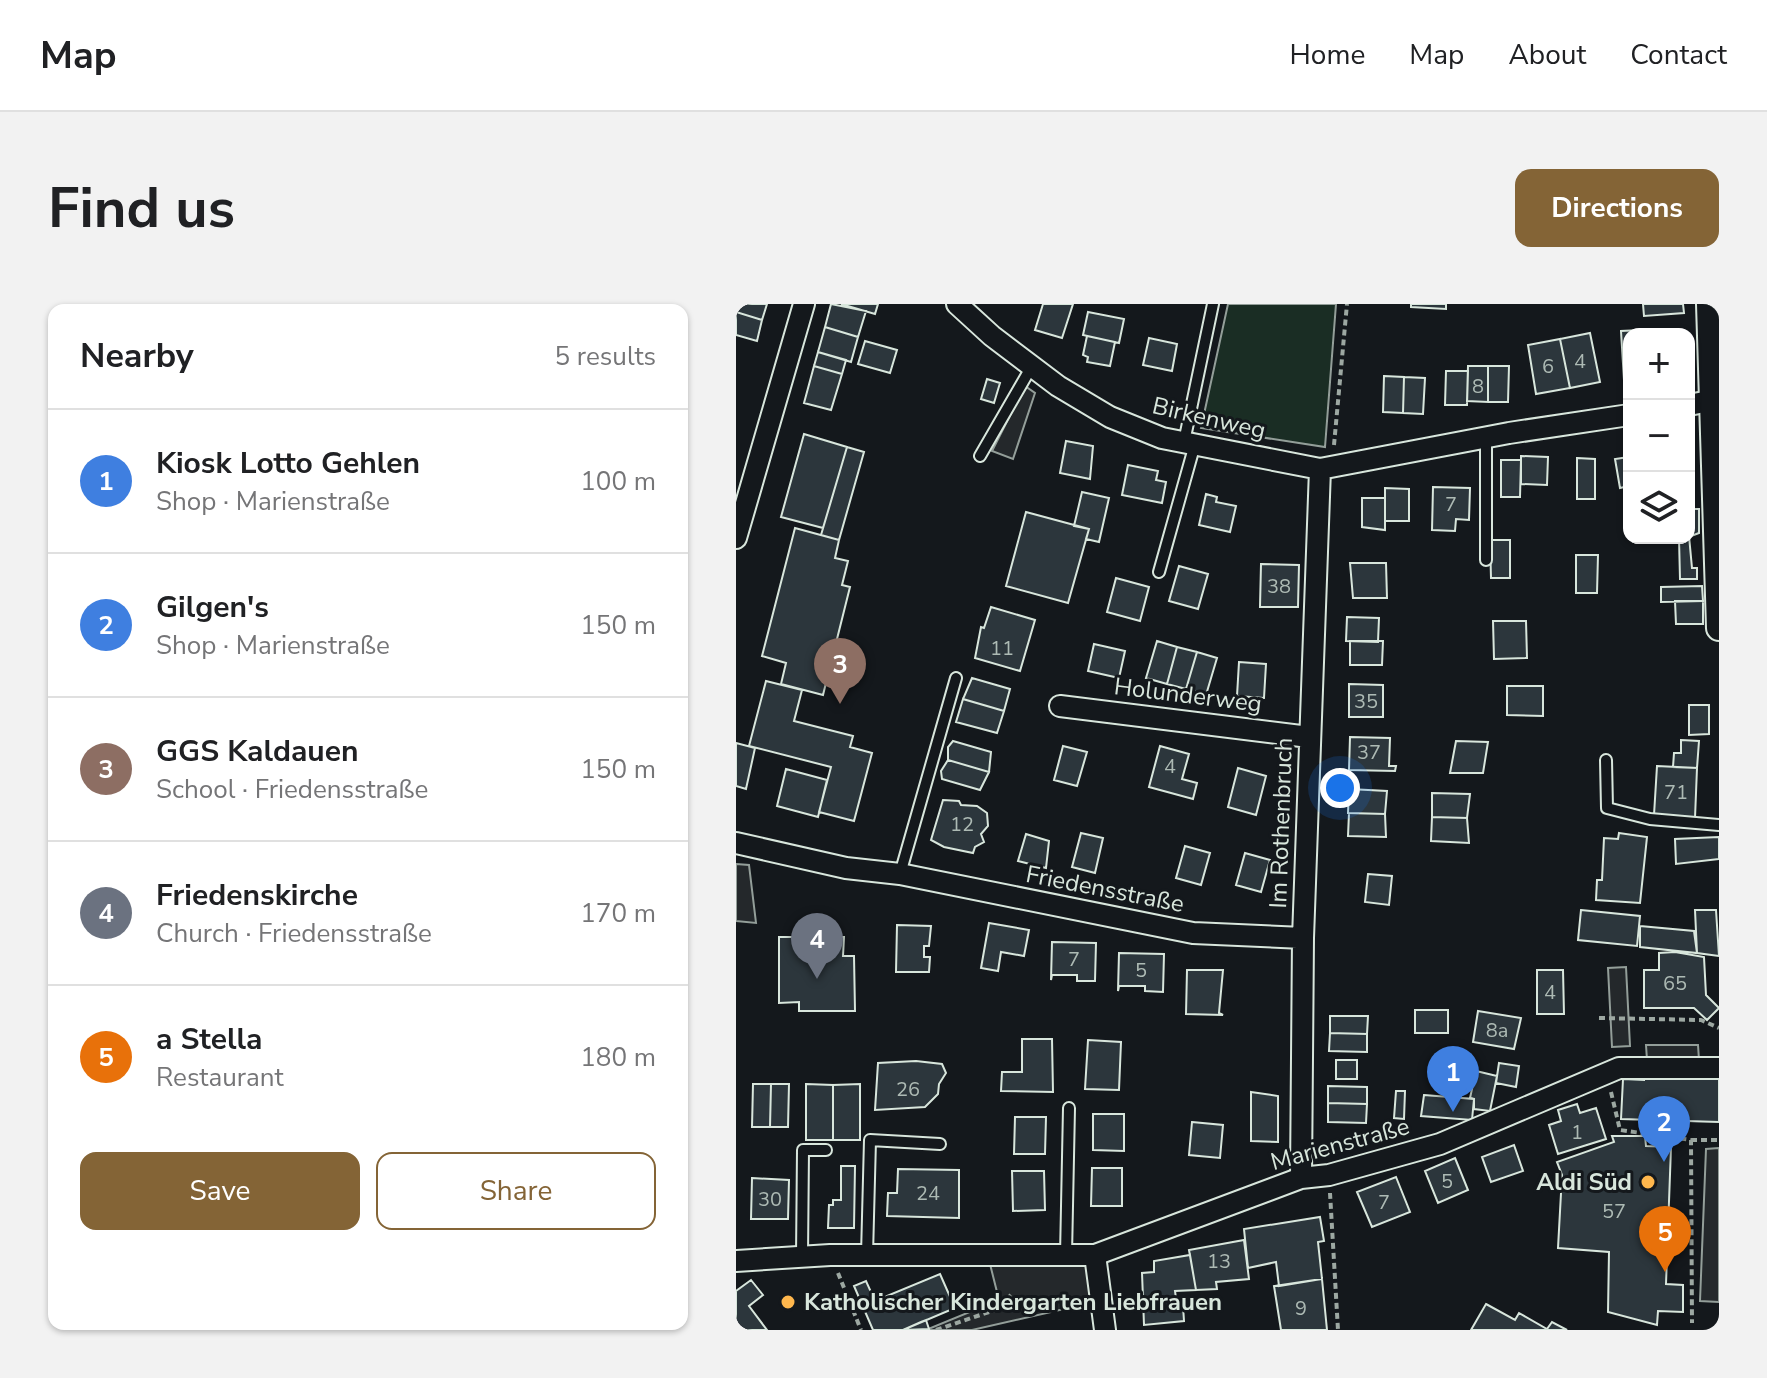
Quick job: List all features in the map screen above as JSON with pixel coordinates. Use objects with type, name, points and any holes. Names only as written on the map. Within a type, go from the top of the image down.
[{"type":"street","points":[[736,538],[804,304]]},
{"type":"street","name":"Birkenweg","points":[[957,304],[1032,366],[1110,417],[1162,438],[1326,468],[1486,437],[1623,416]]},
{"type":"street","points":[[1709,304],[1717,425],[1719,625]]},
{"type":"street","points":[[1695,404],[1714,400]]},
{"type":"street","name":"Im Rothenbruch","points":[[1301,1178],[1309,737],[1326,468]]},
{"type":"street","name":"Holunderweg","points":[[1060,706],[1309,737]]},
{"type":"street","name":"Friedensstraße","points":[[736,843],[846,868],[900,874],[1193,933],[1303,938]]},
{"type":"street","name":"Marienstraße","points":[[736,1261],[830,1255],[1095,1255],[1301,1178],[1329,1175],[1440,1144],[1619,1068],[1719,1068]]},
{"type":"street","points":[[1095,1255],[1105,1330]]},
{"type":"lane","points":[[1159,572],[1190,443],[1213,304]]},
{"type":"lane","points":[[980,456],[1032,366]]},
{"type":"lane","points":[[1486,437],[1486,560]]},
{"type":"lane","points":[[900,874],[956,678]]},
{"type":"lane","points":[[1606,760],[1607,808],[1650,819],[1719,825]]},
{"type":"lane","points":[[1066,1257],[1069,1108]]},
{"type":"lane","points":[[867,1255],[870,1140],[940,1144]]},
{"type":"lane","points":[[802,1256],[803,1150],[826,1150]]},
{"type":"path","points":[[1326,468],[1347,304]]},
{"type":"path","points":[[1599,1018],[1701,1020],[1719,1028]]},
{"type":"path","points":[[1607,1074],[1620,1130],[1691,1140],[1719,1140]]},
{"type":"path","points":[[1691,1140],[1692,1323]]},
{"type":"path","points":[[1329,1175],[1338,1330]]},
{"type":"path","points":[[830,1255],[861,1330]]},
{"type":"path","points":[[937,1330],[995,1310],[1011,1295]]},
{"type":"green space","points":[[1228,304],[1336,304],[1325,447],[1201,428]]},
{"type":"shaded area","points":[[1025,386],[1035,393],[1013,459],[992,451]]},
{"type":"shaded area","points":[[736,864],[749,865],[756,923],[736,921]]},
{"type":"shaded area","points":[[1626,967],[1630,1046],[1612,1047],[1608,968]]},
{"type":"shaded area","points":[[1646,1045],[1698,1045],[1699,1060],[1647,1060]]},
{"type":"shaded area","points":[[1719,1148],[1719,1302],[1700,1301],[1706,1149]]},
{"type":"shaded area","points":[[1092,1262],[1095,1302],[972,1330],[926,1330],[999,1300],[990,1264]]},
{"type":"building","points":[[736,304],[767,304],[762,320],[736,312]]},
{"type":"building","points":[[831,304],[866,311],[858,337],[825,327]]},
{"type":"building","points":[[841,304],[878,304],[875,314]]},
{"type":"building","points":[[1043,304],[1073,304],[1062,338],[1035,330]]},
{"type":"building","points":[[1411,304],[1446,304],[1446,309],[1411,307]]},
{"type":"building","points":[[1643,304],[1683,304],[1684,313],[1644,316]]},
{"type":"building","points":[[736,312],[762,320],[757,341],[736,335]]},
{"type":"building","points":[[1088,312],[1124,319],[1119,343],[1083,335]]},
{"type":"building","points":[[825,327],[858,337],[851,362],[818,352]]},
{"type":"building","points":[[1590,333],[1600,382],[1570,388],[1560,339]]},
{"type":"building","points":[[1087,336],[1115,342],[1110,366],[1087,362],[1088,357],[1083,355]]},
{"type":"building","points":[[1149,338],[1177,344],[1172,371],[1143,365]]},
{"type":"building","points":[[1560,339],[1570,388],[1536,394],[1528,345]]},
{"type":"building","points":[[865,341],[897,350],[890,373],[858,364]]},
{"type":"building","points":[[818,352],[846,360],[842,374],[814,366]]},
{"type":"building","points":[[814,366],[842,374],[831,410],[804,403]]},
{"type":"building","points":[[1468,366],[1488,366],[1488,402],[1467,401]]},
{"type":"building","points":[[1488,366],[1509,366],[1508,402],[1488,402]]},
{"type":"building","points":[[1446,371],[1468,371],[1467,405],[1445,405]]},
{"type":"building","points":[[1384,376],[1404,377],[1403,413],[1383,412]]},
{"type":"building","points":[[1404,377],[1425,378],[1423,414],[1403,413]]},
{"type":"building","points":[[987,379],[1000,383],[994,403],[981,399]]},
{"type":"building","points":[[804,434],[847,447],[823,528],[781,517]]},
{"type":"building","points":[[1066,441],[1093,446],[1090,479],[1060,473]]},
{"type":"building","points":[[847,447],[864,452],[839,540],[821,535]]},
{"type":"building","points":[[1521,456],[1548,457],[1547,485],[1521,484]]},
{"type":"building","points":[[1577,458],[1595,459],[1595,499],[1577,499]]},
{"type":"building","points":[[1623,458],[1623,487],[1620,488],[1615,459]]},
{"type":"building","points":[[1501,460],[1521,460],[1520,497],[1501,497]]},
{"type":"building","points":[[1128,465],[1158,471],[1156,480],[1166,482],[1162,503],[1122,495]]},
{"type":"building","points":[[1433,487],[1470,488],[1469,520],[1456,519],[1455,531],[1432,530]]},
{"type":"building","points":[[1385,488],[1409,489],[1409,521],[1385,521]]},
{"type":"building","points":[[1082,492],[1109,498],[1099,542],[1086,539],[1089,529],[1074,526]]},
{"type":"building","points":[[1206,494],[1217,497],[1216,502],[1236,506],[1230,532],[1199,525]]},
{"type":"building","points":[[1362,498],[1385,498],[1385,530],[1362,527]]},
{"type":"building","points":[[1695,509],[1699,509],[1699,533],[1695,534]]},
{"type":"building","points":[[1026,512],[1089,529],[1068,603],[1006,586]]},
{"type":"building","points":[[795,528],[839,540],[835,558],[848,561],[842,585],[850,587],[823,695],[781,684],[786,663],[762,656]]},
{"type":"building","points":[[1490,540],[1510,540],[1510,578],[1491,578]]},
{"type":"building","points":[[1679,544],[1690,544],[1692,568],[1697,568],[1697,579],[1680,579]]},
{"type":"building","points":[[1576,555],[1598,555],[1597,593],[1576,593]]},
{"type":"building","points":[[1350,563],[1386,563],[1387,598],[1353,598]]},
{"type":"building","points":[[1261,564],[1299,565],[1298,607],[1260,607]]},
{"type":"building","points":[[1179,566],[1208,574],[1198,609],[1169,601]]},
{"type":"building","points":[[1116,578],[1149,587],[1140,621],[1107,612]]},
{"type":"building","points":[[1702,586],[1703,601],[1661,602],[1661,587]]},
{"type":"building","points":[[1675,601],[1703,601],[1703,624],[1676,624]]},
{"type":"building","points":[[991,607],[1035,620],[1020,671],[975,658],[981,627],[984,628]]},
{"type":"building","points":[[1347,617],[1379,618],[1378,642],[1346,641]]},
{"type":"building","points":[[1493,621],[1526,621],[1527,658],[1494,659]]},
{"type":"building","points":[[1157,641],[1177,647],[1167,684],[1146,678]]},
{"type":"building","points":[[1350,641],[1383,641],[1382,665],[1350,665]]},
{"type":"building","points":[[1094,644],[1125,651],[1119,678],[1088,671]]},
{"type":"building","points":[[1177,647],[1197,652],[1186,689],[1167,684]]},
{"type":"building","points":[[1197,652],[1217,658],[1206,695],[1186,689]]},
{"type":"building","points":[[1239,662],[1266,664],[1264,698],[1237,696]]},
{"type":"building","points":[[972,678],[1010,689],[1004,711],[963,699]]},
{"type":"building","points":[[766,681],[802,690],[794,721],[853,736],[850,747],[872,753],[854,821],[819,812],[831,767],[749,746]]},
{"type":"building","points":[[1349,684],[1383,685],[1383,717],[1349,717]]},
{"type":"building","points":[[1507,686],[1543,686],[1543,716],[1507,715]]},
{"type":"building","points":[[963,699],[1004,711],[997,733],[956,722]]},
{"type":"building","points":[[1689,705],[1709,705],[1709,734],[1689,735]]},
{"type":"building","points":[[1350,737],[1390,738],[1389,766],[1396,766],[1395,771],[1349,770]]},
{"type":"building","points":[[1681,740],[1699,741],[1697,768],[1673,767],[1674,753],[1681,753]]},
{"type":"building","points":[[953,741],[991,752],[989,772],[948,760],[948,747]]},
{"type":"building","points":[[1456,741],[1488,742],[1483,773],[1450,773]]},
{"type":"building","points":[[736,743],[755,748],[746,789],[736,786]]},
{"type":"building","points":[[1063,746],[1087,752],[1077,786],[1054,780]]},
{"type":"building","points":[[1160,746],[1189,754],[1182,779],[1197,783],[1193,799],[1149,787]]},
{"type":"building","points":[[948,760],[989,772],[980,790],[942,779],[941,771]]},
{"type":"building","points":[[1657,766],[1697,768],[1695,818],[1654,815]]},
{"type":"building","points":[[1238,768],[1266,776],[1256,815],[1228,807]]},
{"type":"building","points":[[786,769],[827,780],[818,817],[777,806]]},
{"type":"building","points":[[1349,789],[1387,791],[1385,814],[1348,813]]},
{"type":"building","points":[[1432,793],[1470,794],[1467,818],[1432,817]]},
{"type":"building","points":[[943,800],[977,806],[987,813],[988,826],[981,834],[984,842],[975,847],[973,853],[944,847],[931,840]]},
{"type":"building","points":[[1349,813],[1385,814],[1386,837],[1348,836]]},
{"type":"building","points":[[1432,817],[1467,818],[1469,843],[1431,841]]},
{"type":"building","points":[[1081,833],[1103,838],[1095,873],[1072,867]]},
{"type":"building","points":[[1619,833],[1647,837],[1640,903],[1596,900],[1597,880],[1602,880],[1604,838],[1618,839]]},
{"type":"building","points":[[1026,834],[1049,841],[1046,868],[1018,861]]},
{"type":"building","points":[[1719,837],[1719,859],[1676,864],[1675,839]]},
{"type":"building","points":[[1185,846],[1210,853],[1201,885],[1176,878]]},
{"type":"building","points":[[1245,853],[1270,860],[1261,892],[1236,885]]},
{"type":"building","points":[[1368,874],[1392,876],[1389,905],[1365,902]]},
{"type":"building","points":[[1581,910],[1640,916],[1637,946],[1578,940]]},
{"type":"building","points":[[1695,910],[1716,910],[1719,956],[1697,953]]},
{"type":"building","points":[[989,923],[1029,930],[1024,956],[1001,952],[998,971],[981,968]]},
{"type":"building","points":[[897,925],[931,926],[929,946],[924,946],[924,957],[930,957],[929,972],[896,972]]},
{"type":"building","points":[[1640,926],[1694,931],[1697,953],[1640,947]]},
{"type":"building","points":[[779,937],[844,937],[843,956],[854,956],[855,1011],[799,1011],[799,1002],[779,1003]]},
{"type":"building","points":[[1052,942],[1096,943],[1095,981],[1077,981],[1077,975],[1052,975],[1051,980]]},
{"type":"building","points":[[1675,952],[1704,957],[1706,995],[1719,1008],[1707,1020],[1694,1008],[1644,1008],[1644,970],[1659,970],[1659,953]]},
{"type":"building","points":[[1119,953],[1164,954],[1163,992],[1145,991],[1145,986],[1119,986],[1118,991]]},
{"type":"building","points":[[1187,970],[1223,970],[1219,1013],[1223,1015],[1186,1014]]},
{"type":"building","points":[[1537,970],[1563,970],[1564,1014],[1537,1014]]},
{"type":"building","points":[[1415,1010],[1448,1010],[1448,1033],[1415,1033]]},
{"type":"building","points":[[1478,1011],[1521,1018],[1514,1049],[1473,1042]]},
{"type":"building","points":[[1330,1016],[1368,1016],[1367,1034],[1330,1033]]},
{"type":"building","points":[[1330,1033],[1367,1034],[1367,1052],[1329,1051]]},
{"type":"building","points":[[1022,1039],[1052,1039],[1053,1092],[1001,1091],[1002,1072],[1022,1072]]},
{"type":"building","points":[[1088,1040],[1121,1042],[1119,1090],[1085,1089]]},
{"type":"building","points":[[1438,1054],[1473,1061],[1473,1084],[1436,1080]]},
{"type":"building","points":[[1336,1060],[1357,1060],[1357,1079],[1336,1079]]},
{"type":"building","points":[[916,1061],[942,1064],[946,1073],[939,1084],[938,1094],[925,1107],[875,1110],[878,1063]]},
{"type":"building","points":[[1499,1063],[1519,1066],[1516,1087],[1496,1083]]},
{"type":"building","points":[[1476,1071],[1497,1076],[1490,1111],[1474,1109],[1474,1099],[1470,1098]]},
{"type":"building","points":[[1644,1076],[1719,1079],[1719,1122],[1621,1119],[1623,1079],[1644,1080]]},
{"type":"building","points":[[753,1084],[771,1084],[770,1127],[752,1127]]},
{"type":"building","points":[[771,1084],[789,1084],[788,1127],[770,1127]]},
{"type":"building","points":[[806,1084],[833,1085],[833,1140],[806,1140]]},
{"type":"building","points":[[860,1084],[860,1140],[833,1140],[833,1085]]},
{"type":"building","points":[[1328,1086],[1367,1087],[1367,1104],[1328,1103]]},
{"type":"building","points":[[1396,1091],[1405,1091],[1404,1119],[1394,1118]]},
{"type":"building","points":[[1251,1092],[1278,1096],[1278,1142],[1251,1141]]},
{"type":"building","points":[[1424,1095],[1474,1099],[1472,1120],[1421,1116]]},
{"type":"building","points":[[1328,1103],[1367,1104],[1366,1123],[1328,1122]]},
{"type":"building","points":[[1577,1104],[1580,1113],[1596,1108],[1606,1139],[1558,1154],[1549,1125],[1561,1121],[1558,1110]]},
{"type":"building","points":[[1093,1114],[1124,1114],[1124,1151],[1093,1150]]},
{"type":"building","points":[[1015,1117],[1046,1117],[1045,1154],[1014,1154]]},
{"type":"building","points":[[1192,1122],[1223,1125],[1220,1158],[1189,1155]]},
{"type":"building","points":[[1612,1136],[1645,1136],[1646,1146],[1671,1147],[1666,1284],[1683,1285],[1683,1312],[1658,1311],[1657,1325],[1608,1312],[1609,1252],[1558,1248],[1562,1175],[1557,1162],[1614,1142]]},
{"type":"building","points":[[1514,1145],[1523,1171],[1491,1182],[1482,1157]]},
{"type":"building","points":[[1455,1158],[1468,1190],[1438,1203],[1425,1171]]},
{"type":"building","points":[[841,1166],[855,1166],[854,1228],[828,1228],[829,1205],[833,1205],[833,1200],[841,1200]]},
{"type":"building","points":[[1092,1168],[1122,1168],[1122,1206],[1091,1206]]},
{"type":"building","points":[[898,1169],[959,1170],[959,1218],[887,1216],[888,1193],[897,1193]]},
{"type":"building","points":[[1012,1171],[1044,1171],[1045,1210],[1013,1211]]},
{"type":"building","points":[[1396,1177],[1410,1212],[1372,1227],[1357,1192]]},
{"type":"building","points":[[752,1178],[789,1180],[788,1219],[751,1219]]},
{"type":"building","points":[[1320,1217],[1324,1241],[1318,1242],[1322,1279],[1279,1286],[1276,1262],[1248,1268],[1244,1229]]},
{"type":"building","points":[[1244,1240],[1249,1279],[1216,1282],[1217,1289],[1196,1290],[1189,1250]]},
{"type":"building","points":[[1190,1255],[1196,1290],[1175,1291],[1177,1306],[1183,1306],[1184,1321],[1144,1325],[1142,1273],[1154,1272],[1154,1261]]},
{"type":"building","points":[[940,1274],[955,1308],[903,1330],[873,1330],[854,1286],[866,1281],[875,1301]]},
{"type":"building","points":[[1322,1279],[1327,1330],[1281,1330],[1274,1286]]},
{"type":"building","points":[[751,1280],[763,1295],[749,1306],[767,1330],[736,1330],[736,1291]]},
{"type":"building","points":[[1486,1304],[1515,1320],[1519,1313],[1547,1329],[1552,1322],[1567,1330],[1471,1330]]},
{"type":"building","points":[[926,1320],[929,1329],[903,1330],[921,1322]]},
{"type":"place","name":"GGS Kaldauen","points":[[840,704]]},
{"type":"place","name":"Friedenskirche","points":[[817,979]]},
{"type":"place","name":"Kiosk Lotto Gehlen","points":[[1453,1112]]},
{"type":"place","name":"Gilgen's","points":[[1664,1162]]},
{"type":"place","name":"Aldi Süd","points":[[1648,1182]]},
{"type":"place","name":"a Stella","points":[[1665,1272]]},
{"type":"place","name":"Katholischer Kindergarten Liebfrauen","points":[[788,1302]]}]
